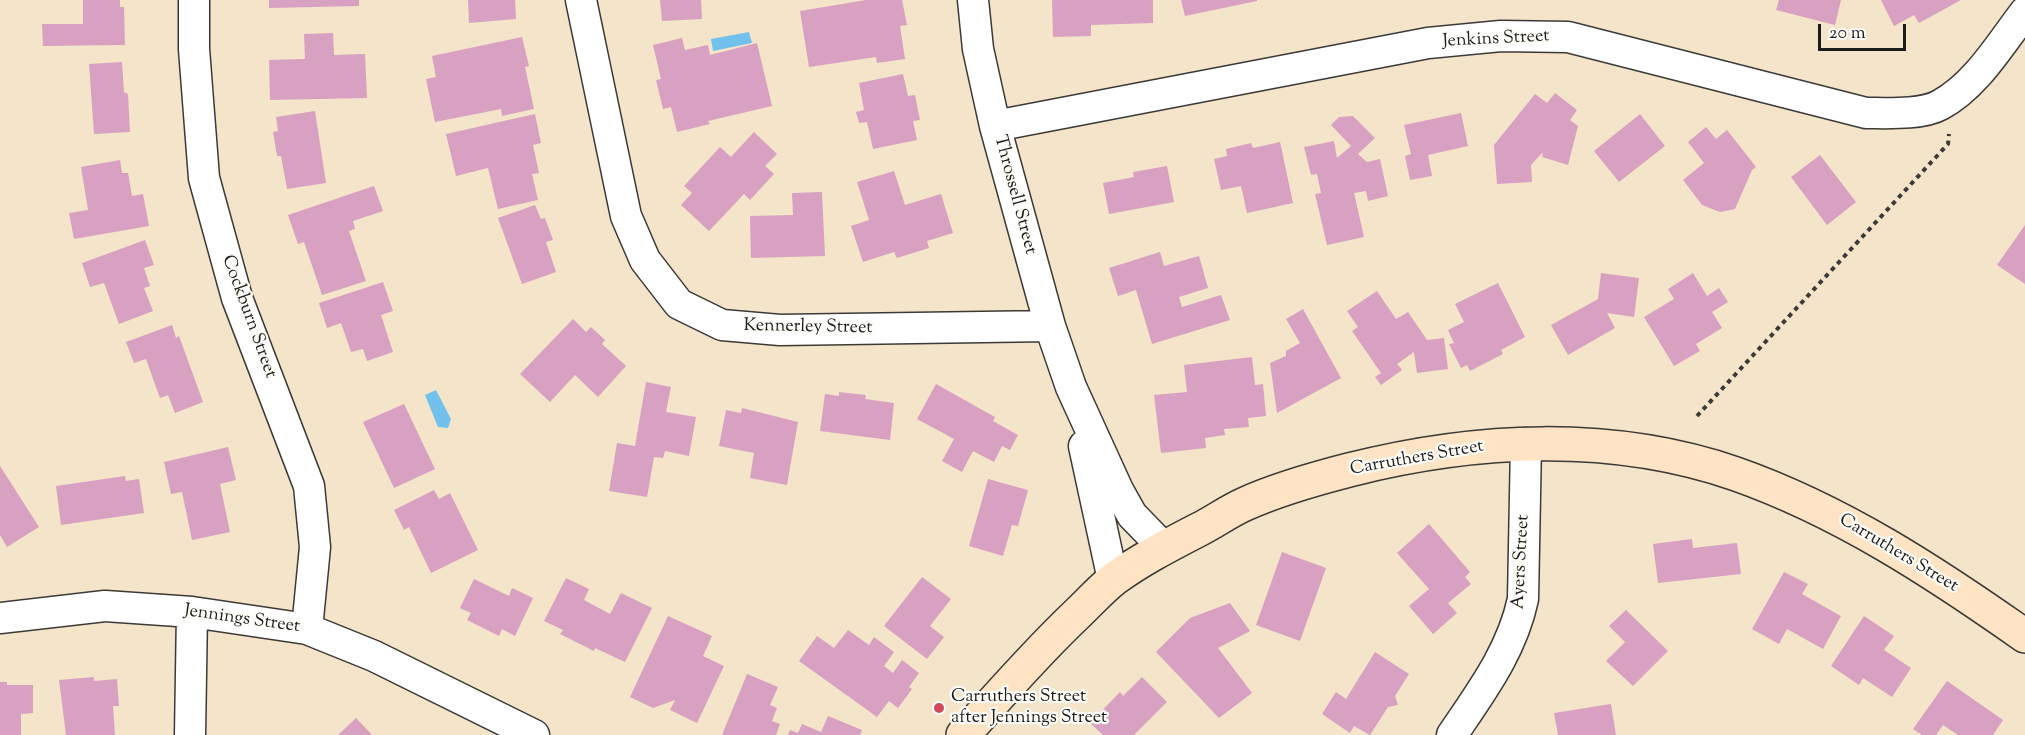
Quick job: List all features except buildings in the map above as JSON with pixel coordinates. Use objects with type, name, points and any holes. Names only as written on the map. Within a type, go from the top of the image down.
[{"type":"main road","name":"Carruthers Street","points":[[963,735],[1044,646],[1113,580],[1164,548],[1245,504],[1308,480],[1385,461],[1451,449],[1526,443],[1614,447],[1683,459],[1734,474],[1847,522],[1960,590],[2025,636]]},
{"type":"street","name":"Cockburn Street","points":[[194,0],[194,49],[204,178],[237,298],[309,486],[315,547],[307,629]]},
{"type":"street","name":"Kennerley Street","points":[[581,0],[599,100],[626,216],[645,260],[679,304],[722,325],[780,330],[1050,326]]},
{"type":"street","name":"Throssell Street","points":[[974,0],[978,49],[995,126],[1050,326],[1071,387],[1132,515],[1164,548]]},
{"type":"street","name":"Jenkins Street","points":[[995,126],[1428,43],[1502,36],[1568,37],[1866,113],[1903,113],[1940,106],[1973,79],[2025,12]]},
{"type":"street","name":"Throssell Street","points":[[1071,387],[1113,580]]},
{"type":"street","name":"Ayers Street","points":[[1452,735],[1505,652],[1519,618],[1523,599],[1526,443]]},
{"type":"street","name":"Jennings Street","points":[[0,618],[105,606],[192,612],[307,629],[374,656],[534,735]]},
{"type":"street","points":[[190,735],[192,612]]},
{"type":"path","points":[[1697,416],[1948,144],[1950,98]]},
{"type":"water","points":[[749,32],[752,43],[713,51],[711,39]]},
{"type":"water","points":[[436,390],[451,419],[448,428],[438,427],[425,395]]},
{"type":"place","name":"Carruthers Street after Jennings Street","points":[[939,708]]}]
